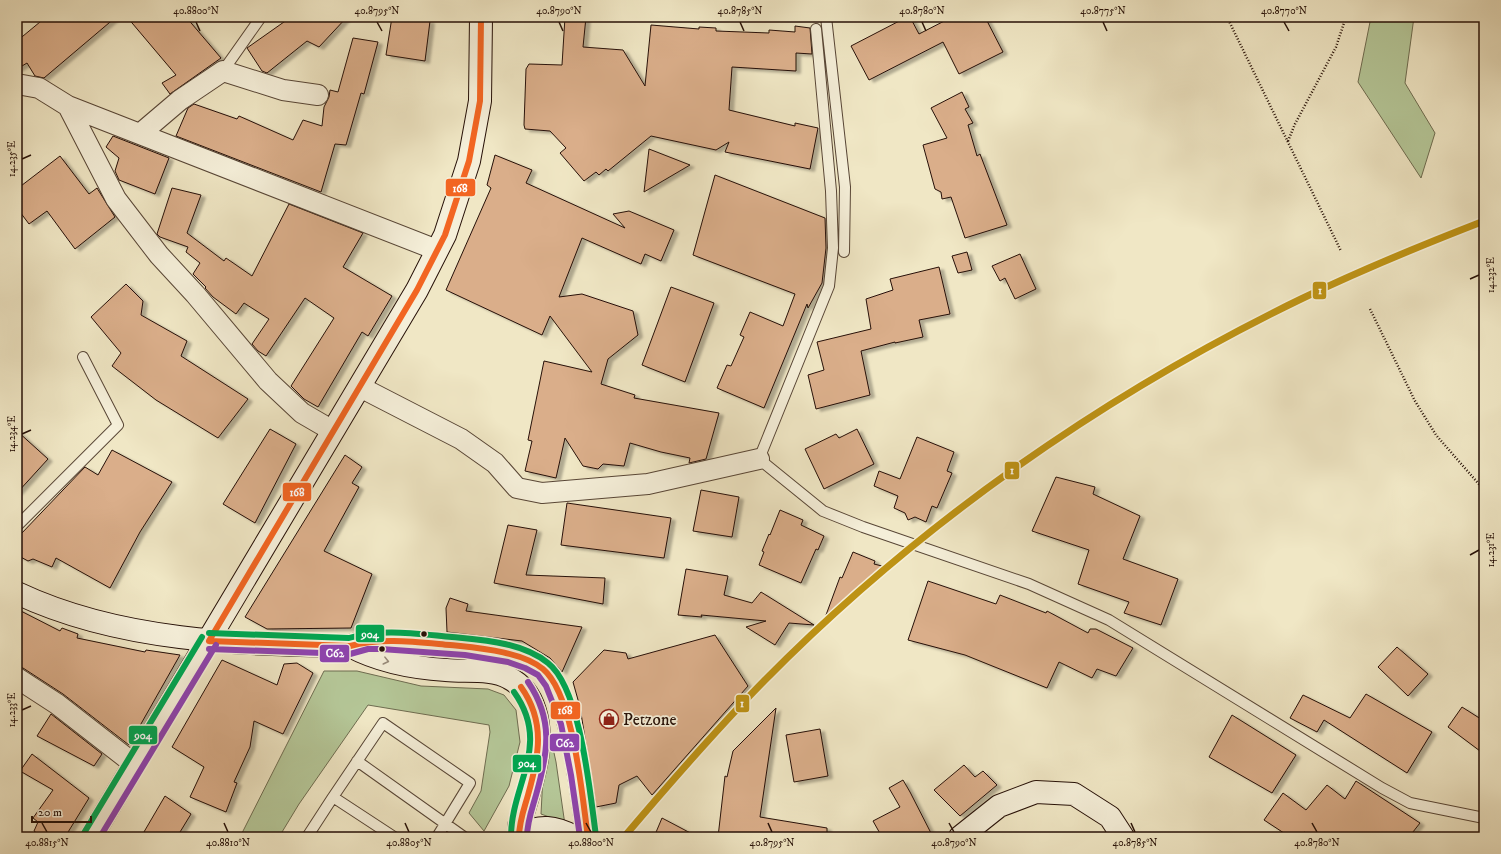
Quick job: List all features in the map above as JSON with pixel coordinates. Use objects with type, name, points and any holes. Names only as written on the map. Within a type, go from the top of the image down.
[{"type":"main road","points":[[91,837],[360,387],[417,290],[438,250],[445,235],[469,161],[480,101],[481,17]]},
{"type":"main road","points":[[17,593],[77,618],[116,628],[209,641],[350,646],[367,641],[381,641],[493,650],[529,660],[544,670],[555,685],[565,707],[588,837]]},
{"type":"main road","points":[[350,646],[367,655],[391,662],[424,668],[492,673],[508,677],[527,694],[534,706],[538,723],[538,753],[519,826],[518,836]]},
{"type":"main road","points":[[960,837],[999,806],[1036,792],[1074,794],[1110,817],[1123,837]]},
{"type":"main road","points":[[518,836],[534,828],[545,827],[576,837]]},
{"type":"street","points":[[140,134],[180,100],[223,71],[283,90],[318,95]]},
{"type":"street","points":[[17,84],[39,88],[68,106],[438,250]]},
{"type":"street","points":[[68,106],[116,199],[159,255],[195,294],[268,381],[302,413],[333,431]]},
{"type":"street","points":[[360,387],[461,439],[495,463],[518,488],[542,493],[648,484],[759,459]]},
{"type":"street","points":[[17,678],[57,704],[134,764]]},
{"type":"lane","points":[[223,71],[261,17]]},
{"type":"lane","points":[[826,17],[845,187],[844,252]]},
{"type":"lane","points":[[816,29],[831,191],[833,248],[829,286],[759,459],[823,511],[863,527],[1029,584],[1109,620],[1382,788],[1410,803],[1484,818]]},
{"type":"lane","points":[[17,526],[118,426],[83,357]]},
{"type":"lane","points":[[310,836],[333,797],[383,723],[470,783],[437,837]]},
{"type":"lane","points":[[357,761],[464,837]]},
{"type":"lane","points":[[333,797],[394,837]]},
{"type":"path","points":[[1227,17],[1341,250]]},
{"type":"path","points":[[1288,141],[1295,124],[1336,47],[1346,17]]},
{"type":"path","points":[[1370,309],[1415,401],[1436,435],[1484,490]]},
{"type":"green space","points":[[1371,17],[1414,17],[1405,83],[1435,133],[1421,178],[1358,82]]},
{"type":"green space","points":[[324,671],[357,671],[421,686],[488,689],[504,695],[516,710],[520,742],[509,786],[484,831],[469,813],[481,791],[490,732],[489,725],[368,705],[299,804],[279,837],[240,837]]},
{"type":"green space","points":[[546,716],[556,762],[565,825],[541,814]]},
{"type":"building","points":[[46,17],[116,17],[44,78],[35,76],[27,63],[17,69],[17,41]]},
{"type":"building","points":[[127,17],[186,17],[221,58],[170,94],[162,83],[176,75]]},
{"type":"building","points":[[291,17],[347,17],[319,47],[307,41],[267,73],[262,71],[247,48]]},
{"type":"building","points":[[392,17],[410,17],[430,21],[425,61],[386,55]]},
{"type":"building","points":[[565,17],[586,17],[583,47],[623,50],[645,86],[651,25],[699,29],[699,27],[716,28],[716,31],[769,33],[769,30],[795,32],[795,26],[810,28],[812,54],[796,53],[796,71],[732,67],[729,110],[795,126],[795,123],[818,128],[810,169],[725,152],[729,142],[716,150],[651,136],[608,171],[606,169],[599,175],[596,172],[584,181],[560,153],[566,148],[550,131],[525,129],[524,125],[526,69],[529,64],[562,65]]},
{"type":"building","points":[[907,17],[910,17],[919,34],[952,17],[985,17],[1003,52],[959,74],[943,42],[869,80],[851,46]]},
{"type":"building","points":[[353,38],[378,42],[364,94],[361,93],[346,145],[335,144],[321,192],[176,136],[188,108],[194,104],[237,119],[239,116],[293,140],[303,120],[322,126],[324,107],[329,97],[330,90],[338,92]]},
{"type":"building","points":[[962,92],[969,107],[965,109],[973,123],[968,125],[977,156],[980,154],[1007,225],[965,238],[951,197],[942,199],[941,192],[935,189],[923,145],[947,138],[931,108]]},
{"type":"building","points":[[113,136],[169,158],[155,194],[119,180],[115,171],[119,158],[106,147]]},
{"type":"building","points":[[649,149],[690,165],[644,192]]},
{"type":"building","points":[[495,155],[532,170],[526,183],[625,228],[613,214],[629,211],[674,230],[661,261],[645,254],[641,264],[582,238],[559,297],[582,294],[633,311],[638,335],[608,359],[601,384],[635,395],[634,398],[719,413],[706,459],[689,463],[690,458],[661,452],[630,443],[624,466],[603,464],[598,469],[583,466],[565,438],[556,478],[525,471],[532,441],[528,440],[544,361],[592,372],[550,316],[542,335],[446,290],[491,188],[487,185]]},
{"type":"building","points":[[60,156],[89,194],[97,188],[115,217],[75,249],[47,211],[29,224],[17,208],[17,189]]},
{"type":"building","points":[[715,175],[825,218],[826,248],[822,283],[808,308],[807,304],[764,408],[717,388],[727,365],[731,366],[744,337],[740,335],[750,312],[783,326],[795,294],[693,255]]},
{"type":"building","points":[[172,188],[201,195],[187,233],[224,261],[226,258],[252,276],[289,204],[363,233],[343,267],[392,296],[368,336],[362,332],[318,407],[304,399],[291,386],[334,318],[305,298],[266,356],[258,351],[252,344],[269,319],[244,303],[236,314],[213,297],[205,288],[206,287],[193,274],[200,263],[186,252],[188,247],[160,237],[157,234]]},
{"type":"building","points":[[967,252],[972,270],[958,273],[952,256]]},
{"type":"building","points":[[1020,254],[1036,289],[1015,299],[1005,278],[1000,281],[992,266]]},
{"type":"building","points":[[939,267],[950,314],[919,320],[923,337],[895,342],[861,351],[870,395],[816,409],[808,375],[824,370],[817,342],[871,329],[866,299],[893,290],[890,279]]},
{"type":"building","points":[[126,284],[143,301],[141,315],[187,341],[181,356],[248,399],[218,438],[156,400],[112,366],[121,353],[91,317]]},
{"type":"building","points":[[671,287],[714,303],[685,382],[642,365]]},
{"type":"building","points":[[270,429],[296,444],[255,523],[223,504]]},
{"type":"building","points":[[857,429],[874,464],[824,489],[805,449],[836,434],[839,438]]},
{"type":"building","points":[[17,431],[48,459],[17,493]]},
{"type":"building","points":[[917,437],[954,452],[947,471],[952,473],[937,508],[932,506],[926,522],[915,517],[908,520],[905,513],[894,508],[898,496],[874,486],[879,471],[900,479]]},
{"type":"building","points":[[112,450],[172,482],[140,532],[110,588],[56,558],[52,567],[33,559],[28,561],[17,555],[17,539],[20,535],[85,467],[98,475]]},
{"type":"building","points":[[345,455],[362,467],[352,483],[359,487],[324,551],[372,574],[351,628],[267,629],[245,617]]},
{"type":"building","points":[[1056,477],[1095,487],[1093,494],[1140,516],[1123,559],[1178,579],[1161,625],[1124,613],[1129,602],[1078,584],[1089,550],[1032,531]]},
{"type":"building","points":[[701,490],[739,497],[732,537],[693,531]]},
{"type":"building","points":[[567,503],[671,518],[664,558],[561,545]]},
{"type":"building","points":[[780,510],[803,520],[801,525],[824,536],[818,550],[816,549],[801,583],[759,565],[764,552],[762,551]]},
{"type":"building","points":[[508,525],[537,530],[526,575],[605,578],[603,604],[494,583]]},
{"type":"building","points":[[853,552],[875,561],[874,564],[882,566],[826,615],[840,577],[842,578]]},
{"type":"building","points":[[686,569],[728,576],[724,595],[752,603],[761,592],[814,625],[789,623],[775,645],[746,627],[766,621],[701,615],[702,617],[678,615]]},
{"type":"building","points":[[928,581],[996,604],[1000,595],[1046,613],[1047,611],[1088,633],[1090,629],[1096,629],[1133,648],[1116,676],[1097,669],[1092,678],[1059,662],[1047,688],[965,655],[908,640]]},
{"type":"building","points":[[450,598],[468,604],[466,611],[582,627],[562,672],[550,658],[522,641],[447,632],[446,608]]},
{"type":"building","points":[[17,609],[60,631],[62,628],[78,634],[77,638],[145,652],[146,650],[180,655],[129,745],[63,694],[23,668],[17,667]]},
{"type":"building","points":[[715,635],[748,686],[652,795],[637,776],[619,785],[616,803],[596,807],[580,707],[573,682],[604,650],[626,653],[628,659]]},
{"type":"building","points":[[1397,647],[1428,674],[1408,696],[1378,667]]},
{"type":"building","points":[[222,660],[277,685],[284,664],[297,663],[313,673],[283,734],[254,721],[250,747],[234,782],[237,783],[226,812],[190,797],[204,767],[172,747]]},
{"type":"building","points":[[1366,694],[1432,732],[1407,773],[1324,720],[1317,732],[1290,718],[1303,695],[1350,718]]},
{"type":"building","points":[[1462,707],[1484,721],[1484,754],[1448,727]]},
{"type":"building","points":[[776,708],[760,817],[827,828],[827,837],[718,837],[725,776],[727,777],[733,751]]},
{"type":"building","points":[[51,714],[102,754],[94,766],[37,736]]},
{"type":"building","points":[[1232,715],[1296,755],[1272,793],[1209,757]]},
{"type":"building","points":[[820,729],[828,776],[794,782],[786,735]]},
{"type":"building","points":[[32,754],[89,798],[65,837],[42,837],[34,831],[38,822],[33,818],[53,790],[20,771]]},
{"type":"building","points":[[964,765],[975,777],[983,771],[997,785],[960,816],[934,790]]},
{"type":"building","points":[[903,780],[933,837],[882,837],[873,821],[900,807],[889,788]]},
{"type":"building","points":[[1356,781],[1420,823],[1409,837],[1313,837],[1304,832],[1300,837],[1290,837],[1264,820],[1283,793],[1306,810],[1327,785],[1345,799]]},
{"type":"building","points":[[165,796],[191,814],[177,837],[141,837]]},
{"type":"building","points":[[662,818],[698,837],[654,837]]},
{"type":"transit line","name":"168","points":[[209,641],[417,290],[445,235],[469,161],[480,101],[481,17]]},
{"type":"transit line","name":"1","points":[[624,837],[728,719],[823,623],[885,569],[950,516],[1016,467],[1155,377],[1227,337],[1346,278],[1484,221]]},
{"type":"transit line","name":"904","points":[[209,633],[349,638],[374,633],[413,633],[502,643],[526,650],[538,656],[548,663],[559,676],[569,695],[576,718],[587,770],[596,836]]},
{"type":"transit line","name":"904","points":[[84,833],[202,637]]},
{"type":"transit line","name":"168","points":[[209,641],[350,646],[362,643],[387,641],[412,642],[473,647],[498,651],[511,654],[534,663],[543,669],[554,682],[569,723],[575,748],[588,837]]},
{"type":"transit line","name":"C62","points":[[100,837],[216,645]]},
{"type":"transit line","name":"C62","points":[[209,649],[350,654],[368,649],[381,649],[465,655],[508,662],[525,668],[538,675],[546,686],[561,724],[571,775],[580,837]]},
{"type":"transit line","name":"C62","points":[[527,837],[529,821],[546,751],[545,723],[542,710],[528,682]]},
{"type":"transit line","name":"168","points":[[519,837],[521,821],[535,767],[538,740],[534,713],[529,700],[521,687]]},
{"type":"transit line","name":"904","points":[[511,837],[517,799],[527,764],[530,747],[530,730],[525,711],[514,692]]},
{"type":"place","name":"Petzone","points":[[609,719]]}]
